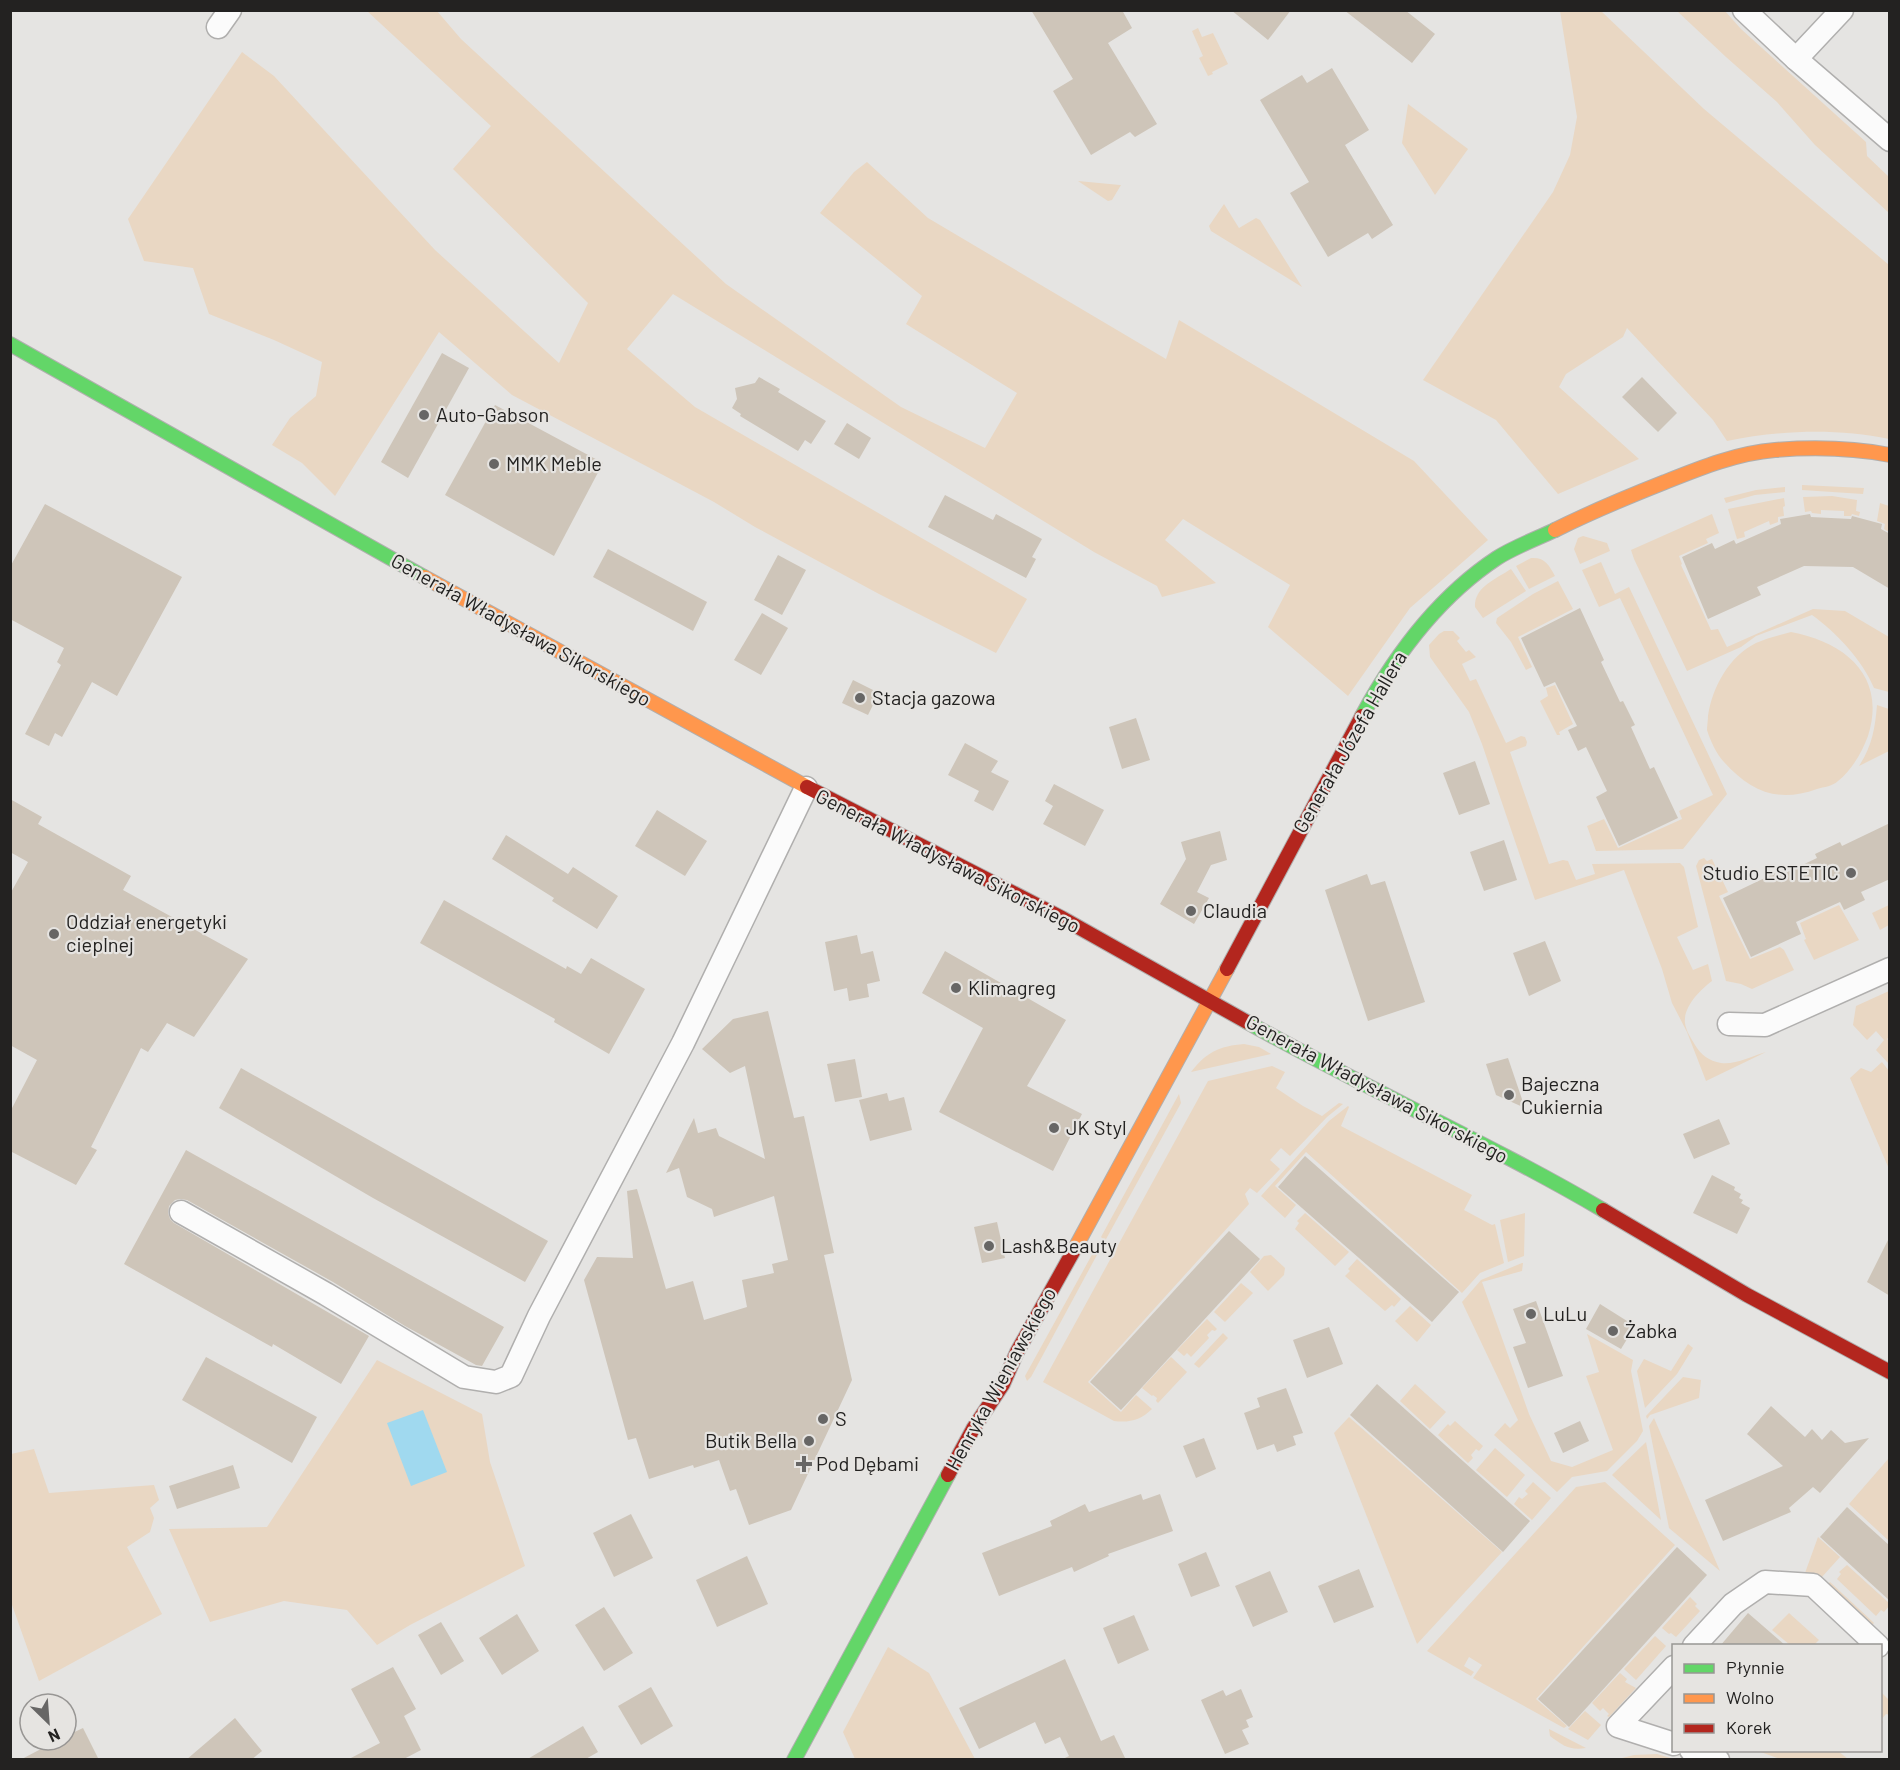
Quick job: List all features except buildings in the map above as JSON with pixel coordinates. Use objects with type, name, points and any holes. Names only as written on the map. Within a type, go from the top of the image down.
[{"type":"street","points":[[1744,10],[1890,140]]},
{"type":"street","points":[[1797,59],[1842,10]]},
{"type":"street","name":"Generała Władysława Sikorskiego","points":[[10,344],[542,643],[806,788],[900,833],[1210,1000],[1290,1046],[1513,1160],[1747,1295],[1890,1372]]},
{"type":"street","name":"Generała Józefa Hallera","points":[[1210,1000],[1383,677],[1417,630],[1458,589],[1481,570],[1497,558],[1601,507],[1710,465],[1774,450],[1830,449],[1868,451],[1890,456]]},
{"type":"street","points":[[181,1212],[326,1294],[464,1377],[496,1382],[511,1376],[539,1316],[683,1043],[806,788]]},
{"type":"street","points":[[1729,1024],[1765,1025],[1890,969]]},
{"type":"street","name":"Henryka Wieniawskiego","points":[[794,1760],[973,1430],[1003,1384],[1017,1352],[1210,1000]]},
{"type":"street","points":[[1696,1644],[1733,1604],[1765,1582],[1813,1585],[1876,1644]]},
{"type":"street","points":[[1672,1669],[1618,1726],[1672,1743]]},
{"type":"street","points":[[1696,1752],[1718,1760]]},
{"type":"shaded area","points":[[367,11],[437,11],[461,39],[726,284],[901,407],[985,448],[1017,393],[906,324],[922,296],[820,213],[854,172],[867,162],[928,218],[1166,359],[1179,320],[1414,461],[1488,540],[1410,608],[1348,696],[1268,627],[1290,585],[1183,519],[1165,540],[1216,583],[1162,597],[1157,586],[1094,552],[673,294],[627,349],[695,407],[1027,599],[996,653],[879,594],[755,527],[714,502],[512,395],[439,332],[335,496],[302,463],[272,445],[290,418],[316,396],[322,362],[209,314],[193,268],[144,261],[128,219],[242,52],[274,76],[435,250],[559,363],[588,303],[453,169],[491,126]]},
{"type":"shaded area","points":[[1560,11],[1601,11],[1704,109],[1889,265],[1889,439],[1849,433],[1808,432],[1767,434],[1727,441],[1713,420],[1627,328],[1623,337],[1566,374],[1559,387],[1639,459],[1558,494],[1496,420],[1423,380],[1553,192],[1570,155],[1577,117]]},
{"type":"shaded area","points":[[1677,11],[1725,11],[1741,29],[1866,142],[1867,156],[1889,177],[1889,213],[1815,145],[1777,102]]},
{"type":"shaded area","points":[[1198,28],[1202,37],[1213,33],[1228,64],[1208,76],[1199,58],[1203,56],[1192,31]]},
{"type":"shaded area","points":[[1408,104],[1468,149],[1435,195],[1402,143]]},
{"type":"shaded area","points":[[1078,181],[1121,185],[1112,200],[1108,201]]},
{"type":"shaded area","points":[[1224,204],[1239,228],[1256,218],[1260,220],[1302,287],[1211,231],[1209,226]]},
{"type":"shaded area","points":[[1802,485],[1864,488],[1863,494],[1802,490]]},
{"type":"shaded area","points":[[1785,487],[1785,492],[1755,495],[1726,503],[1724,498],[1756,490]]},
{"type":"shaded area","points":[[1832,496],[1857,500],[1856,511],[1860,512],[1859,516],[1852,514],[1844,516],[1844,511],[1821,510],[1821,514],[1805,512],[1803,497]]},
{"type":"shaded area","points":[[1784,498],[1784,516],[1778,517],[1778,522],[1770,525],[1769,521],[1744,532],[1745,537],[1737,539],[1728,509]]},
{"type":"shaded area","points":[[1880,503],[1889,506],[1889,532],[1884,529],[1885,524],[1877,521]]},
{"type":"shaded area","points":[[1712,514],[1719,533],[1706,539],[1708,543],[1679,556],[1711,630],[1718,629],[1727,647],[1813,609],[1845,611],[1889,637],[1889,692],[1874,688],[1848,648],[1812,615],[1756,636],[1741,647],[1687,671],[1631,550]]},
{"type":"shaded area","points":[[1583,536],[1607,543],[1610,551],[1580,564],[1574,549],[1578,538]]},
{"type":"shaded area","points":[[1531,558],[1543,560],[1555,576],[1529,589],[1516,566]]},
{"type":"shaded area","points":[[1601,562],[1615,594],[1629,587],[1727,794],[1683,849],[1596,851],[1587,826],[1604,819],[1618,848],[1682,819],[1679,811],[1713,795],[1620,598],[1599,607],[1582,570]]},
{"type":"shaded area","points":[[1511,569],[1526,591],[1483,618],[1475,607],[1478,594],[1487,584]]},
{"type":"shaded area","points":[[1558,581],[1573,609],[1518,637],[1532,667],[1526,670],[1511,642],[1496,623],[1497,618],[1533,594]]},
{"type":"shaded area","points":[[1444,631],[1453,631],[1460,638],[1457,641],[1466,652],[1469,650],[1476,657],[1462,664],[1470,681],[1476,679],[1506,743],[1521,736],[1525,737],[1526,746],[1510,752],[1549,864],[1568,861],[1576,880],[1595,874],[1592,864],[1680,863],[1684,867],[1698,927],[1677,937],[1693,970],[1708,964],[1712,981],[1698,994],[1687,1011],[1685,1023],[1688,1032],[1700,1052],[1717,1062],[1732,1063],[1766,1052],[1706,1081],[1687,1032],[1672,1003],[1662,969],[1624,870],[1535,900],[1469,712],[1430,657],[1429,645]]},
{"type":"shaded area","points":[[1791,632],[1828,644],[1844,653],[1857,665],[1866,679],[1872,696],[1872,715],[1863,748],[1843,777],[1831,785],[1803,793],[1778,795],[1744,781],[1724,762],[1708,734],[1708,716],[1713,695],[1730,664],[1756,643]]},
{"type":"shaded area","points":[[1555,685],[1573,724],[1559,732],[1560,735],[1557,735],[1540,701],[1548,696],[1546,688]]},
{"type":"shaded area","points":[[1877,705],[1889,709],[1889,751],[1859,766],[1872,737]]},
{"type":"shaded area","points":[[1704,858],[1707,861],[1712,859],[1728,892],[1719,896],[1750,959],[1780,947],[1784,950],[1794,970],[1752,989],[1726,981],[1696,866],[1699,860]]},
{"type":"shaded area","points":[[1839,905],[1859,940],[1814,960],[1804,940],[1806,939],[1800,923]]},
{"type":"shaded area","points":[[1889,905],[1889,925],[1880,930],[1872,913]]},
{"type":"shaded area","points":[[1889,991],[1890,1036],[1887,1039],[1889,1041],[1889,1064],[1876,1050],[1884,1040],[1876,1031],[1867,1040],[1853,1025],[1856,1006]]},
{"type":"shaded area","points":[[1244,1044],[1259,1047],[1271,1054],[1191,1072],[1202,1059],[1214,1051]]},
{"type":"shaded area","points":[[1882,1062],[1889,1071],[1889,1169],[1850,1078],[1861,1068],[1871,1072]]},
{"type":"shaded area","points":[[1272,1066],[1285,1072],[1276,1088],[1303,1106],[1322,1116],[1339,1103],[1343,1104],[1327,1117],[1290,1156],[1281,1148],[1270,1160],[1280,1169],[1257,1193],[1250,1188],[1245,1194],[1249,1204],[1088,1382],[1121,1412],[1136,1395],[1152,1409],[1144,1416],[1134,1420],[1114,1421],[1043,1382],[1208,1081]]},
{"type":"shaded area","points":[[1179,1094],[1181,1103],[1105,1241],[1101,1237]]},
{"type":"shaded area","points":[[1348,1106],[1341,1126],[1472,1195],[1464,1210],[1492,1225],[1495,1224],[1504,1263],[1480,1273],[1462,1293],[1306,1152],[1275,1186],[1296,1205],[1285,1218],[1261,1196],[1329,1121]]},
{"type":"shaded area","points":[[1305,1213],[1349,1252],[1335,1266],[1295,1229],[1299,1223],[1297,1221]]},
{"type":"shaded area","points":[[1525,1213],[1524,1256],[1508,1262],[1500,1220]]},
{"type":"shaded area","points":[[1094,1251],[1098,1253],[1027,1381],[1025,1376]]},
{"type":"shaded area","points":[[1271,1255],[1285,1268],[1284,1275],[1268,1291],[1250,1272],[1264,1256]]},
{"type":"shaded area","points":[[1357,1259],[1401,1299],[1394,1307],[1392,1305],[1385,1311],[1345,1276]]},
{"type":"shaded area","points":[[1523,1263],[1522,1271],[1482,1282],[1529,1414],[1551,1461],[1572,1467],[1613,1450],[1586,1376],[1599,1372],[1587,1334],[1633,1360],[1631,1371],[1643,1431],[1637,1441],[1607,1471],[1572,1477],[1557,1492],[1494,1435],[1505,1423],[1510,1428],[1518,1420],[1462,1302],[1481,1280]]},
{"type":"shaded area","points":[[1241,1283],[1253,1293],[1225,1322],[1214,1312]]},
{"type":"shaded area","points":[[1410,1306],[1431,1325],[1417,1342],[1395,1321]]},
{"type":"shaded area","points":[[1207,1319],[1217,1329],[1207,1335],[1209,1338],[1191,1357],[1187,1353],[1184,1356],[1177,1350]]},
{"type":"shaded area","points":[[1223,1333],[1228,1338],[1199,1368],[1194,1364]]},
{"type":"shaded area","points":[[1688,1344],[1693,1348],[1677,1374],[1645,1408],[1637,1371],[1644,1359],[1671,1371]]},
{"type":"shaded area","points":[[1171,1357],[1187,1372],[1158,1403],[1157,1398],[1142,1388]]},
{"type":"shaded area","points":[[377,1360],[482,1414],[490,1462],[525,1566],[410,1625],[377,1645],[347,1610],[284,1601],[210,1622],[169,1529],[267,1527]]},
{"type":"shaded area","points":[[1683,1377],[1701,1380],[1699,1398],[1650,1415],[1647,1419],[1646,1416]]},
{"type":"shaded area","points":[[1415,1384],[1446,1412],[1430,1429],[1400,1401]]},
{"type":"shaded area","points":[[1349,1417],[1502,1552],[1417,1644],[1334,1433]]},
{"type":"shaded area","points":[[1654,1418],[1720,1571],[1669,1528],[1649,1426]]},
{"type":"shaded area","points":[[1455,1421],[1483,1446],[1479,1451],[1476,1449],[1471,1455],[1473,1458],[1468,1463],[1438,1435],[1448,1424],[1450,1426]]},
{"type":"shaded area","points":[[1646,1442],[1661,1520],[1612,1475]]},
{"type":"shaded area","points":[[1495,1448],[1525,1475],[1507,1497],[1476,1470]]},
{"type":"shaded area","points":[[34,1449],[49,1493],[154,1485],[159,1500],[150,1508],[154,1518],[150,1532],[127,1547],[162,1614],[39,1681],[11,1602],[11,1454]]},
{"type":"shaded area","points":[[1889,1458],[1889,1541],[1849,1504]]},
{"type":"shaded area","points":[[1533,1482],[1551,1498],[1532,1520],[1514,1504],[1519,1497],[1522,1499],[1528,1494],[1525,1491]]},
{"type":"shaded area","points":[[1605,1482],[1675,1545],[1536,1699],[1567,1726],[1564,1728],[1473,1678],[1482,1665],[1469,1657],[1464,1666],[1474,1672],[1471,1676],[1427,1651],[1576,1487]]},
{"type":"shaded area","points":[[1818,1537],[1840,1557],[1817,1580],[1805,1573]]},
{"type":"shaded area","points":[[1847,1565],[1889,1603],[1884,1612],[1881,1610],[1876,1616],[1837,1579],[1841,1574],[1839,1572]]},
{"type":"shaded area","points":[[1830,1582],[1874,1623],[1870,1627],[1825,1587]]},
{"type":"shaded area","points":[[1690,1597],[1700,1611],[1676,1637],[1669,1634],[1662,1628]]},
{"type":"shaded area","points":[[1789,1613],[1819,1640],[1815,1644],[1789,1644],[1772,1630]]},
{"type":"shaded area","points":[[1655,1636],[1666,1646],[1636,1680],[1624,1669]]},
{"type":"shaded area","points":[[888,1647],[929,1673],[975,1759],[855,1759],[843,1732]]},
{"type":"shaded area","points":[[1620,1673],[1627,1679],[1625,1682],[1636,1688],[1609,1717],[1603,1708],[1600,1711],[1592,1703]]},
{"type":"shaded area","points":[[1882,1693],[1889,1700],[1890,1715],[1886,1714],[1882,1719]]},
{"type":"shaded area","points":[[1585,1711],[1601,1725],[1588,1740],[1568,1729]]},
{"type":"shaded area","points":[[1549,1729],[1586,1748],[1575,1749],[1562,1745],[1550,1736]]},
{"type":"shaded area","points":[[1761,1752],[1839,1752],[1848,1759],[1780,1759]]},
{"type":"shaded area","points":[[1657,1754],[1674,1759],[1618,1759],[1634,1755]]},
{"type":"water","points":[[423,1410],[447,1472],[411,1486],[387,1423]]},
{"type":"traffic: fast","points":[[10,344],[424,577]]},
{"type":"traffic: fast","points":[[1362,716],[1404,649],[1437,609],[1476,573],[1497,558],[1555,530]]},
{"type":"traffic: fast","points":[[1247,1022],[1515,1161],[1603,1210]]},
{"type":"traffic: fast","points":[[794,1760],[948,1475]]},
{"type":"traffic: slow","points":[[1555,530],[1678,477],[1747,454],[1818,448],[1890,455]]},
{"type":"traffic: slow","points":[[424,577],[807,787]]},
{"type":"traffic: slow","points":[[1074,1250],[1227,969]]},
{"type":"traffic: jam","points":[[1227,969],[1362,716]]},
{"type":"traffic: jam","points":[[807,787],[1062,918],[1247,1022]]},
{"type":"traffic: jam","points":[[1603,1210],[1747,1295],[1890,1372]]},
{"type":"traffic: jam","points":[[948,1475],[973,1429],[1003,1384],[1017,1352],[1074,1250]]},
{"type":"place","name":"Auto-Gabson","points":[[424,415]]},
{"type":"place","name":"MMK Meble","points":[[494,464]]},
{"type":"place","name":"Stacja gazowa","points":[[860,698]]},
{"type":"place","name":"Studio ESTETIC","points":[[1851,873]]},
{"type":"place","name":"Claudia","points":[[1191,911]]},
{"type":"place","name":"Oddział energetyki cieplnej","points":[[54,934]]},
{"type":"place","name":"Klimagreg","points":[[956,988]]},
{"type":"place","name":"Bajeczna Cukiernia","points":[[1509,1095]]},
{"type":"place","name":"JK Styl","points":[[1054,1128]]},
{"type":"place","name":"Lash&Beauty","points":[[989,1246]]},
{"type":"place","name":"LuLu","points":[[1531,1314]]},
{"type":"place","name":"Żabka","points":[[1613,1331]]},
{"type":"place","name":"S","points":[[823,1419]]},
{"type":"place","name":"Butik Bella","points":[[809,1441]]},
{"type":"place","name":"Pod Dębami","points":[[804,1464]]}]
